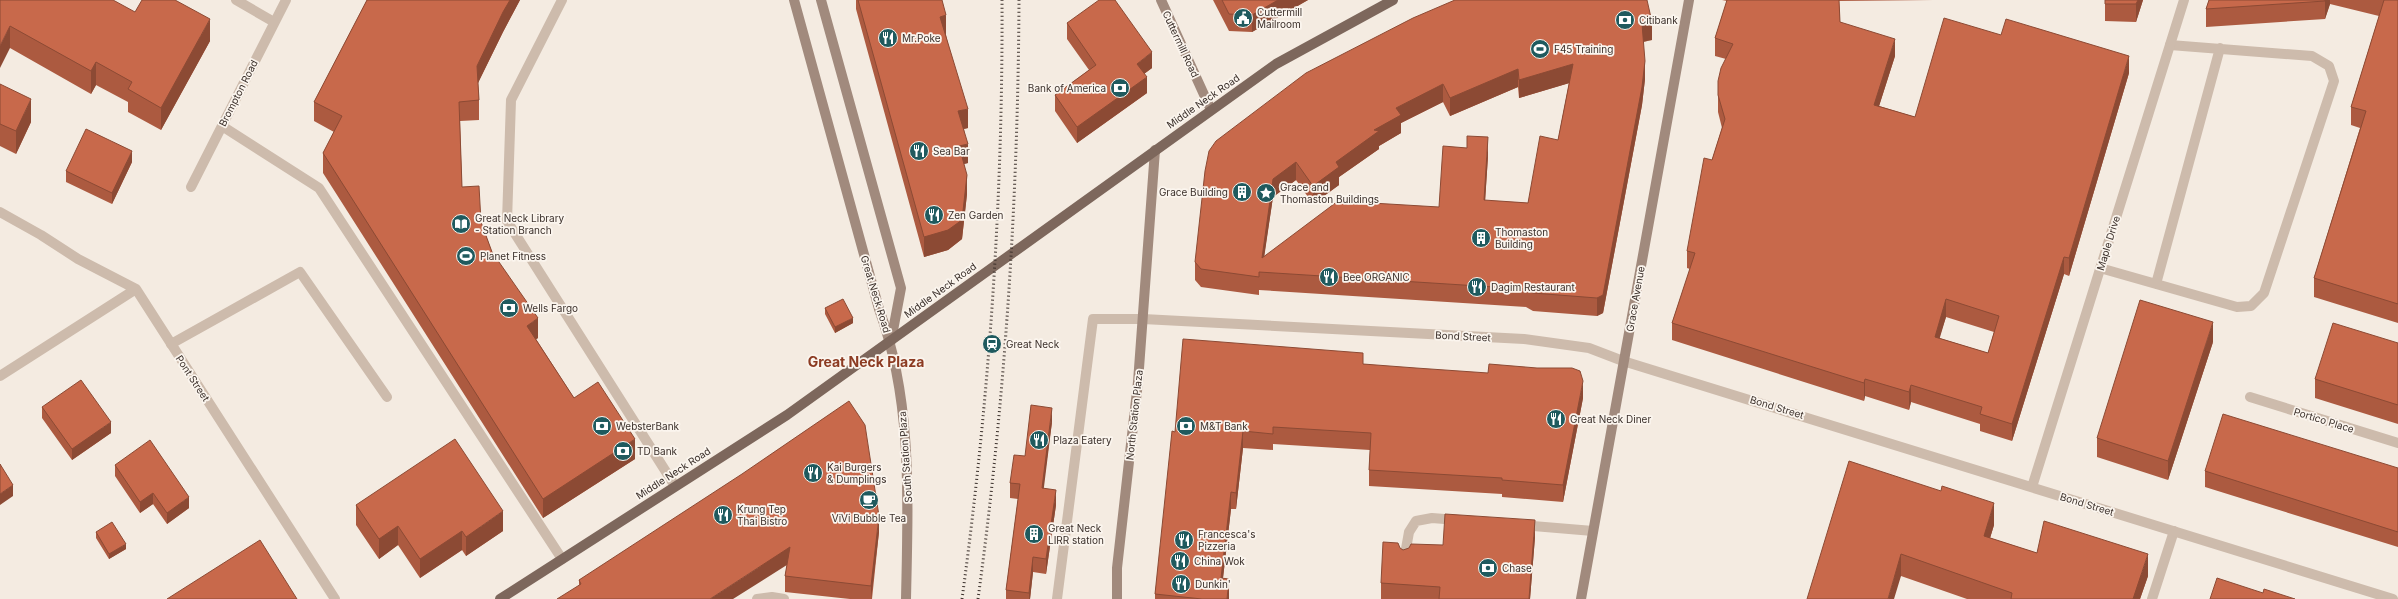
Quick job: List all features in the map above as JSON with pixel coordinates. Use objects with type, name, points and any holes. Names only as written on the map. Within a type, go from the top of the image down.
[{"type":"main road","name":"Middle Neck Road","points":[[500,599],[786,415],[1276,64],[1393,0]]},
{"type":"street","points":[[236,0],[274,22]]},
{"type":"street","name":"Brompton Road","points":[[191,187],[286,0]]},
{"type":"street","points":[[562,0],[511,100],[507,221],[675,486]]},
{"type":"street","name":"Great Neck Road","points":[[794,0],[879,309],[890,341]]},
{"type":"street","name":"Great Neck Road","points":[[821,0],[901,288],[890,341]]},
{"type":"street","name":"Cuttermill Road","points":[[1161,0],[1212,110]]},
{"type":"street","name":"Grace Avenue","points":[[1581,599],[1689,0]]},
{"type":"street","name":"Maple Drive","points":[[2032,487],[2184,0]]},
{"type":"street","points":[[2100,268],[2237,307],[2251,306],[2264,293],[2334,81],[2329,66],[2312,56],[2170,45]]},
{"type":"street","points":[[2156,284],[2220,48]]},
{"type":"street","points":[[222,126],[319,188],[562,559]]},
{"type":"street","name":"North Station Plaza","points":[[1116,599],[1117,568],[1143,319],[1156,150]]},
{"type":"street","points":[[0,212],[41,235],[78,259],[136,289]]},
{"type":"street","points":[[171,344],[300,272],[387,397]]},
{"type":"street","points":[[0,376],[136,289]]},
{"type":"street","name":"Pont Street","points":[[136,289],[335,599]]},
{"type":"street","name":"Bond Street","points":[[1057,599],[1093,319],[1143,319],[1524,339],[1589,348],[1623,361],[2393,599]]},
{"type":"street","name":"South Station Plaza","points":[[890,341],[900,395],[908,474],[906,599]]},
{"type":"street","name":"Portico Place","points":[[2250,397],[2398,443]]},
{"type":"street","points":[[1404,560],[1409,532],[1416,521],[1432,518],[1470,521]]},
{"type":"street","points":[[1508,524],[1593,531]]},
{"type":"street","points":[[2152,599],[2174,531]]},
{"type":"street","points":[[757,599],[772,597],[784,599]]},
{"type":"building","points":[[0,0],[113,0],[135,12],[142,0],[175,0],[210,19],[161,108],[128,89],[132,82],[96,62],[91,71],[10,26],[0,46]]},
{"type":"building","points":[[367,0],[510,0],[477,66],[479,100],[459,102],[462,187],[479,186],[481,222],[492,252],[538,318],[527,326],[574,398],[598,382],[635,439],[543,499],[323,153],[342,116],[314,102]]},
{"type":"building","points":[[858,0],[942,0],[946,15],[940,17],[968,109],[958,111],[968,144],[959,146],[967,175],[962,220],[948,230],[924,237]]},
{"type":"building","points":[[1099,0],[1115,0],[1152,52],[1137,64],[1147,77],[1077,127],[1055,95],[1096,65],[1067,23]]},
{"type":"building","points":[[1222,0],[1278,0],[1252,15],[1229,14]]},
{"type":"building","points":[[1455,0],[1647,0],[1652,22],[1642,24],[1645,61],[1642,87],[1603,295],[1597,298],[1533,293],[1526,289],[1259,272],[1259,277],[1201,269],[1195,262],[1205,171],[1209,151],[1216,141],[1306,73],[1413,18]],"holes":[[[1573,64],[1558,140],[1540,136],[1528,203],[1484,200],[1488,137],[1467,136],[1467,148],[1443,146],[1439,207],[1338,201],[1262,258],[1273,179],[1296,162],[1313,186],[1339,167],[1336,162],[1379,131],[1374,130],[1401,115],[1396,108],[1443,84],[1450,98],[1518,69],[1519,80]]]},
{"type":"building","points":[[1727,0],[1839,0],[1840,22],[1895,39],[1874,105],[1915,117],[1944,18],[2001,35],[2006,19],[2129,56],[2069,258],[2064,257],[2012,424],[1980,414],[1982,407],[1911,385],[1909,392],[1865,379],[1864,383],[1672,323],[1695,253],[1687,251],[1704,158],[1712,160],[1725,119],[1718,95],[1718,81],[1721,68],[1733,44],[1715,38]],"holes":[[[1946,299],[1999,316],[1988,353],[1935,337]]]},
{"type":"building","points":[[2105,0],[2138,0],[2136,4],[2105,4]]},
{"type":"building","points":[[2209,0],[2325,0],[2325,1],[2206,9]]},
{"type":"building","points":[[2384,0],[2398,0],[2398,304],[2314,278],[2366,111],[2351,107]]},
{"type":"building","points":[[0,84],[31,99],[16,131],[0,124]]},
{"type":"building","points":[[86,129],[132,151],[112,193],[66,171]]},
{"type":"building","points":[[843,299],[853,318],[835,327],[825,308]]},
{"type":"building","points":[[2140,300],[2213,322],[2168,461],[2097,438]]},
{"type":"building","points":[[2333,323],[2398,343],[2398,405],[2315,379]]},
{"type":"building","points":[[1183,339],[1363,353],[1363,364],[1488,373],[1489,364],[1537,368],[1572,368],[1580,371],[1583,381],[1563,485],[1502,480],[1502,478],[1369,470],[1371,433],[1273,427],[1273,434],[1243,431],[1236,493],[1231,492],[1221,578],[1229,579],[1227,599],[1202,599],[1155,594],[1172,431],[1175,432]]},
{"type":"building","points":[[81,380],[111,422],[72,449],[42,407]]},
{"type":"building","points":[[849,401],[865,425],[879,516],[871,586],[785,576],[790,547],[710,599],[557,599],[581,584],[579,580],[742,474]]},
{"type":"building","name":"Great Neck LIRR station","points":[[1031,405],[1052,408],[1042,488],[1056,490],[1046,559],[1033,557],[1029,593],[1006,590],[1020,484],[1010,483],[1014,455],[1025,456]]},
{"type":"building","points":[[2223,414],[2398,468],[2398,532],[2205,471]]},
{"type":"building","points":[[455,439],[503,511],[466,537],[462,531],[420,559],[398,526],[379,539],[356,505]]},
{"type":"building","points":[[150,440],[189,497],[167,513],[153,493],[140,502],[115,465]]},
{"type":"building","points":[[1849,461],[1941,491],[1942,486],[1994,503],[1984,536],[2037,553],[2044,521],[2148,554],[2133,599],[2011,599],[2012,593],[1901,554],[1888,599],[1807,599]]},
{"type":"building","points":[[0,464],[13,485],[0,494]]},
{"type":"building","points":[[1445,514],[1535,520],[1529,599],[1439,599],[1440,587],[1381,583],[1383,542],[1398,543],[1400,548],[1403,550],[1409,548],[1411,544],[1443,545]]},
{"type":"building","points":[[112,522],[126,544],[109,554],[96,532]]},
{"type":"building","points":[[260,540],[297,599],[167,599]]},
{"type":"building","points":[[2217,578],[2263,593],[2264,589],[2295,599],[2210,599]]},
{"type":"railway","points":[[962,599],[972,525],[987,375],[997,225],[1002,75],[1002,0]]},
{"type":"railway","points":[[978,599],[996,450],[1003,375],[1013,225],[1019,0]]},
{"type":"place","name":"Cuttermill Mailroom","points":[[1243,18]]},
{"type":"place","name":"Citibank","points":[[1625,20]]},
{"type":"place","name":"Mr.Poke","points":[[888,38]]},
{"type":"place","name":"F45 Training","points":[[1540,49]]},
{"type":"place","name":"Bank of America","points":[[1120,88]]},
{"type":"place","name":"Sea Bar","points":[[919,151]]},
{"type":"place","name":"Grace Building","points":[[1242,192]]},
{"type":"place","name":"Grace and Thomaston Buildings","points":[[1266,193]]},
{"type":"place","name":"Zen Garden","points":[[934,215]]},
{"type":"place","name":"Great Neck Library - Station Branch","points":[[461,224]]},
{"type":"place","name":"Thomaston Building","points":[[1481,238]]},
{"type":"place","name":"Planet Fitness","points":[[466,256]]},
{"type":"place","name":"Bee ORGANIC","points":[[1329,277]]},
{"type":"place","name":"Dagim Restaurant","points":[[1477,287]]},
{"type":"place","name":"Wells Fargo","points":[[509,308]]},
{"type":"place","name":"Great Neck","points":[[992,344]]},
{"type":"place","name":"Great Neck Diner","points":[[1556,419]]},
{"type":"place","name":"WebsterBank","points":[[602,426]]},
{"type":"place","name":"M&T Bank","points":[[1186,426]]},
{"type":"place","name":"Plaza Eatery","points":[[1039,440]]},
{"type":"place","name":"TD Bank","points":[[623,451]]},
{"type":"place","name":"Kai Burgers & Dumplings","points":[[813,473]]},
{"type":"place","name":"ViVi Bubble Tea","points":[[869,500]]},
{"type":"place","name":"Krung Tep Thai Bistro","points":[[723,515]]},
{"type":"place","name":"Great Neck LIRR station","points":[[1034,534]]},
{"type":"place","name":"Francesca's Pizzeria","points":[[1184,540]]},
{"type":"place","name":"China Wok","points":[[1180,561]]},
{"type":"place","name":"Chase","points":[[1488,568]]},
{"type":"place","name":"Dunkin'","points":[[1181,584]]},
{"type":"district","name":"Great Neck Plaza","points":[[866,362]]}]
